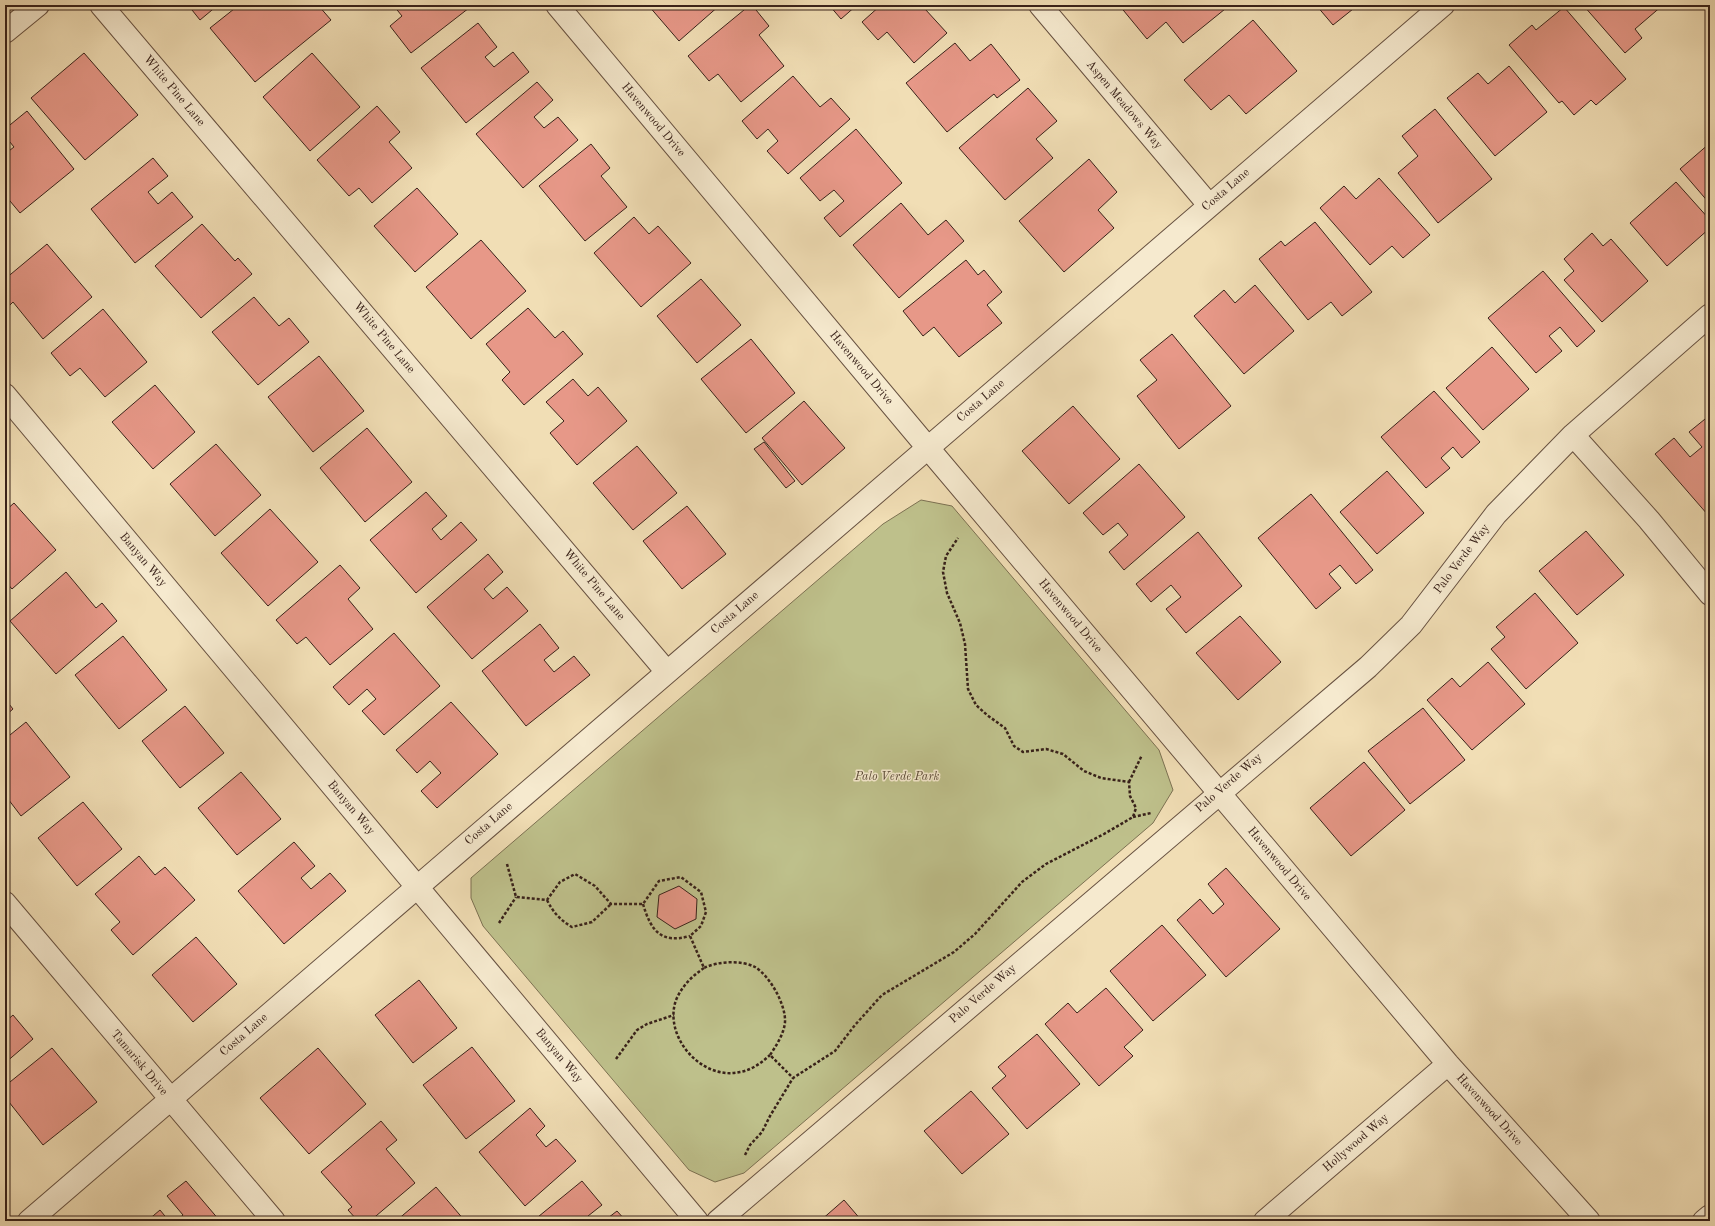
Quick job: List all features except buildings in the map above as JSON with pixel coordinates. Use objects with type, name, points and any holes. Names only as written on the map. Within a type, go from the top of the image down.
[{"type":"street","points":[[5,32],[38,5]]},
{"type":"street","name":"White Pine Lane","points":[[101,5],[667,672]]},
{"type":"street","name":"Havenwood Drive","points":[[557,5],[928,448],[1448,1064],[1589,1221]]},
{"type":"street","name":"Aspen Meadows Way","points":[[1040,5],[1209,205]]},
{"type":"street","name":"Costa Lane","points":[[29,1221],[416,886],[1443,5]]},
{"type":"street","name":"Palo Verde Way","points":[[718,1221],[1219,792],[1368,667],[1411,625],[1496,514],[1573,435],[1710,315]]},
{"type":"street","name":"Banyan Way","points":[[5,395],[697,1221]]},
{"type":"street","points":[[1573,435],[1649,520],[1710,594]]},
{"type":"street","name":"Tamarisk Drive","points":[[5,903],[169,1099],[274,1221]]},
{"type":"street","name":"Hollywood Way","points":[[1265,1221],[1448,1064]]},
{"type":"street","points":[[1704,1221],[1710,1216]]},
{"type":"path","points":[[958,538],[946,556],[943,572],[947,593],[960,623],[965,644],[968,689],[976,705],[1005,728],[1014,746],[1023,752],[1046,749],[1063,754],[1084,771],[1101,778],[1129,782]]},
{"type":"path","points":[[1133,817],[1136,808],[1130,796],[1129,782],[1142,755]]},
{"type":"path","points":[[745,1155],[750,1145],[762,1132],[793,1078],[835,1051],[855,1025],[882,995],[954,952],[975,934],[1022,882],[1046,864],[1133,817],[1151,813]]},
{"type":"path","points":[[499,923],[516,897],[507,864]]},
{"type":"path","points":[[547,900],[560,882],[575,874],[595,886],[611,904]]},
{"type":"path","points":[[682,878],[701,892],[706,912],[701,926],[690,936],[679,939],[667,939],[657,932],[648,919],[643,904],[659,881],[682,878]]},
{"type":"path","points":[[516,897],[547,900]]},
{"type":"path","points":[[547,900],[554,912],[563,922],[572,927],[592,922],[611,904],[643,904]]},
{"type":"path","points":[[690,936],[704,968]]},
{"type":"path","points":[[737,962],[755,968],[772,985],[781,1004],[785,1022],[778,1043],[770,1055],[758,1065],[740,1072],[723,1072],[705,1066],[691,1057],[677,1035],[674,1015],[676,1001],[684,985],[704,968],[710,965],[737,962]]},
{"type":"path","points":[[616,1059],[637,1030],[647,1024],[674,1015]]},
{"type":"path","points":[[770,1055],[793,1078]]},
{"type":"green space","name":"Palo Verde Park","points":[[921,500],[952,506],[1159,750],[1173,790],[1153,823],[744,1173],[715,1182],[689,1170],[483,926],[471,898],[471,878],[883,524]]}]
